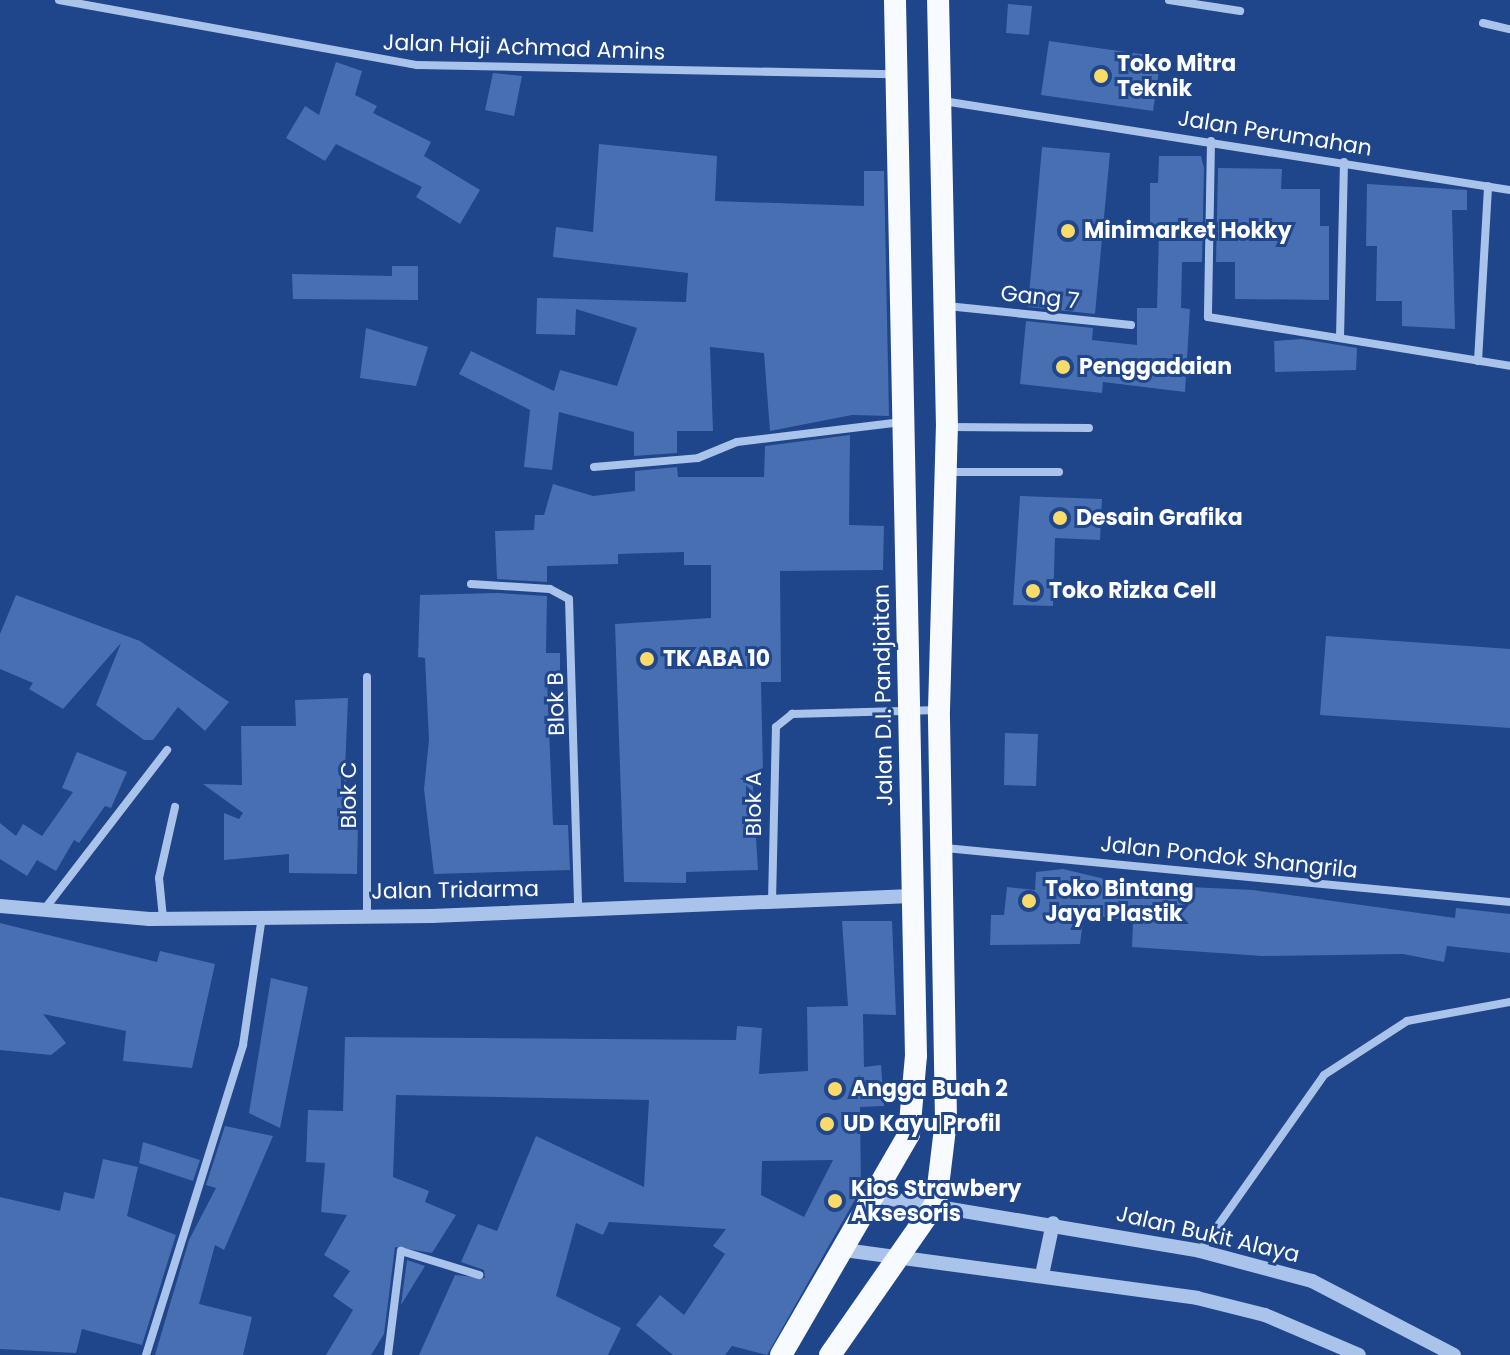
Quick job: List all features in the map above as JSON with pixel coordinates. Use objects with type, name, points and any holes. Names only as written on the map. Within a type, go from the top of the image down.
[{"type":"highway","name":"Jalan D.I. Pandjaitan","points":[[781,1355],[909,1134],[916,1056],[895,0]]},
{"type":"highway","points":[[830,1355],[936,1203],[946,1090],[945,848],[939,710],[947,427],[938,0]]},
{"type":"street","name":"Jalan Haji Achmad Amins","points":[[59,0],[105,13],[417,65],[898,74]]},
{"type":"street","points":[[1169,0],[1240,11]]},
{"type":"street","points":[[1483,23],[1510,29]]},
{"type":"street","name":"Jalan Perumahan","points":[[939,101],[1510,190]]},
{"type":"street","points":[[1211,141],[1208,317],[1510,366]]},
{"type":"street","points":[[1340,338],[1344,162]]},
{"type":"street","points":[[1478,361],[1488,186]]},
{"type":"street","name":"Gang 7","points":[[946,306],[1131,325]]},
{"type":"street","points":[[594,467],[698,458],[737,442],[903,422]]},
{"type":"street","points":[[947,427],[1089,428]]},
{"type":"street","points":[[946,472],[1059,472]]},
{"type":"street","name":"Blok B","points":[[471,584],[550,589],[569,599],[578,909]]},
{"type":"street","name":"Blok C","points":[[367,677],[367,914]]},
{"type":"street","points":[[908,709],[939,710]]},
{"type":"street","name":"Blok A","points":[[772,902],[772,737],[792,714],[908,709]]},
{"type":"street","points":[[47,906],[167,750]]},
{"type":"street","points":[[163,918],[159,878],[175,807]]},
{"type":"street","name":"Jalan Pondok Shangrila","points":[[945,848],[1510,902]]},
{"type":"street","name":"Jalan Tridarma","points":[[0,906],[47,906],[163,918],[578,909],[912,896]]},
{"type":"street","points":[[146,1355],[243,1045],[262,914]]},
{"type":"street","points":[[1200,1251],[1324,1075],[1407,1021],[1510,1002]]},
{"type":"street","name":"Jalan Bukit Alaya","points":[[873,1196],[936,1203],[1200,1251],[1312,1281],[1454,1355]]},
{"type":"street","points":[[1042,1275],[1053,1223]]},
{"type":"street","points":[[844,1250],[896,1260],[1042,1275],[1265,1315],[1359,1355]]},
{"type":"street","points":[[388,1355],[401,1251],[479,1275]]},
{"type":"building","points":[[1008,4],[1032,6],[1029,35],[1006,33]]},
{"type":"building","name":"Toko Mitra Teknik","points":[[1049,41],[1161,57],[1153,111],[1041,95]]},
{"type":"building","points":[[336,62],[362,71],[355,95],[377,106],[373,113],[431,142],[424,156],[480,190],[460,224],[416,197],[422,187],[336,144],[325,161],[286,138],[305,106],[319,115]]},
{"type":"building","points":[[493,73],[522,76],[514,116],[485,110]]},
{"type":"building","points":[[599,144],[717,156],[715,201],[864,206],[864,171],[884,171],[889,416],[852,415],[770,431],[764,353],[710,347],[713,431],[677,431],[677,453],[634,456],[634,432],[559,412],[552,470],[524,467],[530,410],[459,374],[471,351],[554,391],[560,370],[617,386],[637,328],[576,309],[575,335],[536,334],[537,298],[686,302],[688,273],[553,257],[556,227],[593,232]]},
{"type":"building","name":"Minimarket Hokky","points":[[1042,147],[1110,153],[1095,314],[1028,307]]},
{"type":"building","points":[[1159,156],[1201,156],[1204,168],[1202,262],[1182,262],[1181,308],[1190,309],[1185,392],[1103,382],[1102,393],[1020,384],[1026,321],[1093,328],[1092,340],[1137,345],[1137,308],[1157,308],[1159,231],[1150,231],[1150,183],[1158,183]]},
{"type":"building","points":[[1218,168],[1282,169],[1281,189],[1320,189],[1320,226],[1329,226],[1329,300],[1235,299],[1235,262],[1216,262]]},
{"type":"building","points":[[1367,184],[1467,190],[1467,210],[1452,210],[1455,329],[1402,326],[1402,301],[1376,301],[1377,246],[1366,246]]},
{"type":"building","points":[[392,266],[418,266],[418,300],[293,299],[292,274],[392,276]]},
{"type":"building","points":[[366,328],[428,347],[416,386],[360,378]]},
{"type":"building","points":[[1302,339],[1357,348],[1356,370],[1275,372],[1274,341]]},
{"type":"building","points":[[850,435],[849,525],[884,526],[883,570],[780,571],[781,682],[761,682],[763,772],[752,772],[758,870],[686,872],[686,883],[624,882],[615,624],[711,618],[711,565],[684,565],[684,552],[618,554],[618,564],[547,566],[547,582],[497,579],[495,531],[534,530],[535,515],[544,515],[553,484],[593,496],[635,491],[635,471],[677,467],[678,477],[764,477],[765,446]]},
{"type":"building","points":[[1020,496],[1102,499],[1100,540],[1055,538],[1053,606],[1013,605]]},
{"type":"building","points":[[497,593],[547,596],[546,653],[560,653],[560,680],[547,681],[553,825],[568,825],[570,870],[434,874],[424,789],[429,740],[425,658],[418,657],[420,595]]},
{"type":"building","points":[[16,595],[140,641],[229,702],[205,731],[178,707],[153,740],[144,740],[96,705],[121,643],[63,709],[29,689],[33,683],[0,669],[0,634]]},
{"type":"building","points":[[1326,636],[1510,649],[1510,728],[1320,715]]},
{"type":"building","points":[[348,698],[345,771],[351,825],[358,825],[357,874],[289,873],[289,854],[224,860],[224,813],[239,819],[243,813],[203,784],[242,785],[241,726],[296,726],[295,700]]},
{"type":"building","points":[[1005,733],[1038,734],[1036,786],[1004,785]]},
{"type":"building","points":[[77,752],[127,772],[111,808],[105,806],[79,843],[74,840],[56,871],[37,860],[27,876],[0,859],[0,823],[16,836],[23,824],[42,836],[73,792],[62,788]]},
{"type":"building","points":[[1063,869],[1126,884],[1253,890],[1455,918],[1456,908],[1510,914],[1510,953],[1447,946],[1444,962],[1403,954],[1262,956],[1132,947],[1133,921],[1084,914],[1080,944],[990,945],[991,915],[1004,915],[1007,887],[1035,890],[1036,872]]},
{"type":"building","points":[[842,921],[892,921],[896,1015],[863,1014],[864,1067],[881,1065],[884,1106],[860,1107],[861,1189],[767,1355],[732,1346],[725,1355],[673,1355],[636,1325],[660,1295],[684,1315],[725,1254],[713,1246],[726,1229],[609,1222],[603,1235],[576,1223],[556,1296],[621,1328],[608,1355],[419,1355],[455,1275],[485,1278],[484,1270],[461,1262],[478,1224],[497,1231],[536,1136],[644,1187],[649,1100],[396,1095],[393,1177],[429,1191],[425,1202],[456,1215],[432,1253],[395,1247],[384,1334],[371,1355],[326,1355],[353,1310],[333,1296],[350,1271],[324,1255],[347,1215],[321,1212],[325,1163],[306,1162],[308,1110],[343,1111],[345,1037],[736,1040],[737,1026],[762,1028],[759,1074],[808,1071],[807,1007],[848,1006]],"holes":[[[833,1160],[804,1217],[761,1195],[762,1161]]]},
{"type":"building","points":[[0,923],[157,962],[160,951],[215,964],[192,1068],[123,1061],[126,1031],[43,1014],[66,1043],[51,1055],[0,1050]]},
{"type":"building","points":[[271,978],[308,987],[280,1128],[249,1113]]},
{"type":"building","points":[[225,1126],[273,1136],[224,1250],[215,1245],[199,1304],[252,1317],[243,1355],[155,1355],[189,1240],[216,1188],[206,1185]]},
{"type":"building","points":[[143,1142],[200,1160],[193,1181],[139,1163]]},
{"type":"building","points":[[103,1159],[138,1167],[127,1216],[176,1235],[142,1345],[82,1329],[76,1353],[0,1349],[0,1197],[60,1211],[64,1192],[94,1199]]},
{"type":"building","points":[[407,1260],[425,1266],[401,1305]]},
{"type":"place","name":"Toko Mitra Teknik","points":[[1101,76]]},
{"type":"place","name":"Minimarket Hokky","points":[[1068,231]]},
{"type":"place","name":"Penggadaian","points":[[1063,367]]},
{"type":"place","name":"Desain Grafika","points":[[1060,518]]},
{"type":"place","name":"Toko Rizka Cell","points":[[1033,591]]},
{"type":"place","name":"TK ABA 10","points":[[647,659]]},
{"type":"place","name":"Toko Bintang Jaya Plastik","points":[[1029,901]]},
{"type":"place","name":"Angga Buah 2","points":[[835,1089]]},
{"type":"place","name":"UD Kayu Profil","points":[[827,1124]]},
{"type":"place","name":"Kios Strawbery Aksesoris","points":[[835,1201]]}]
